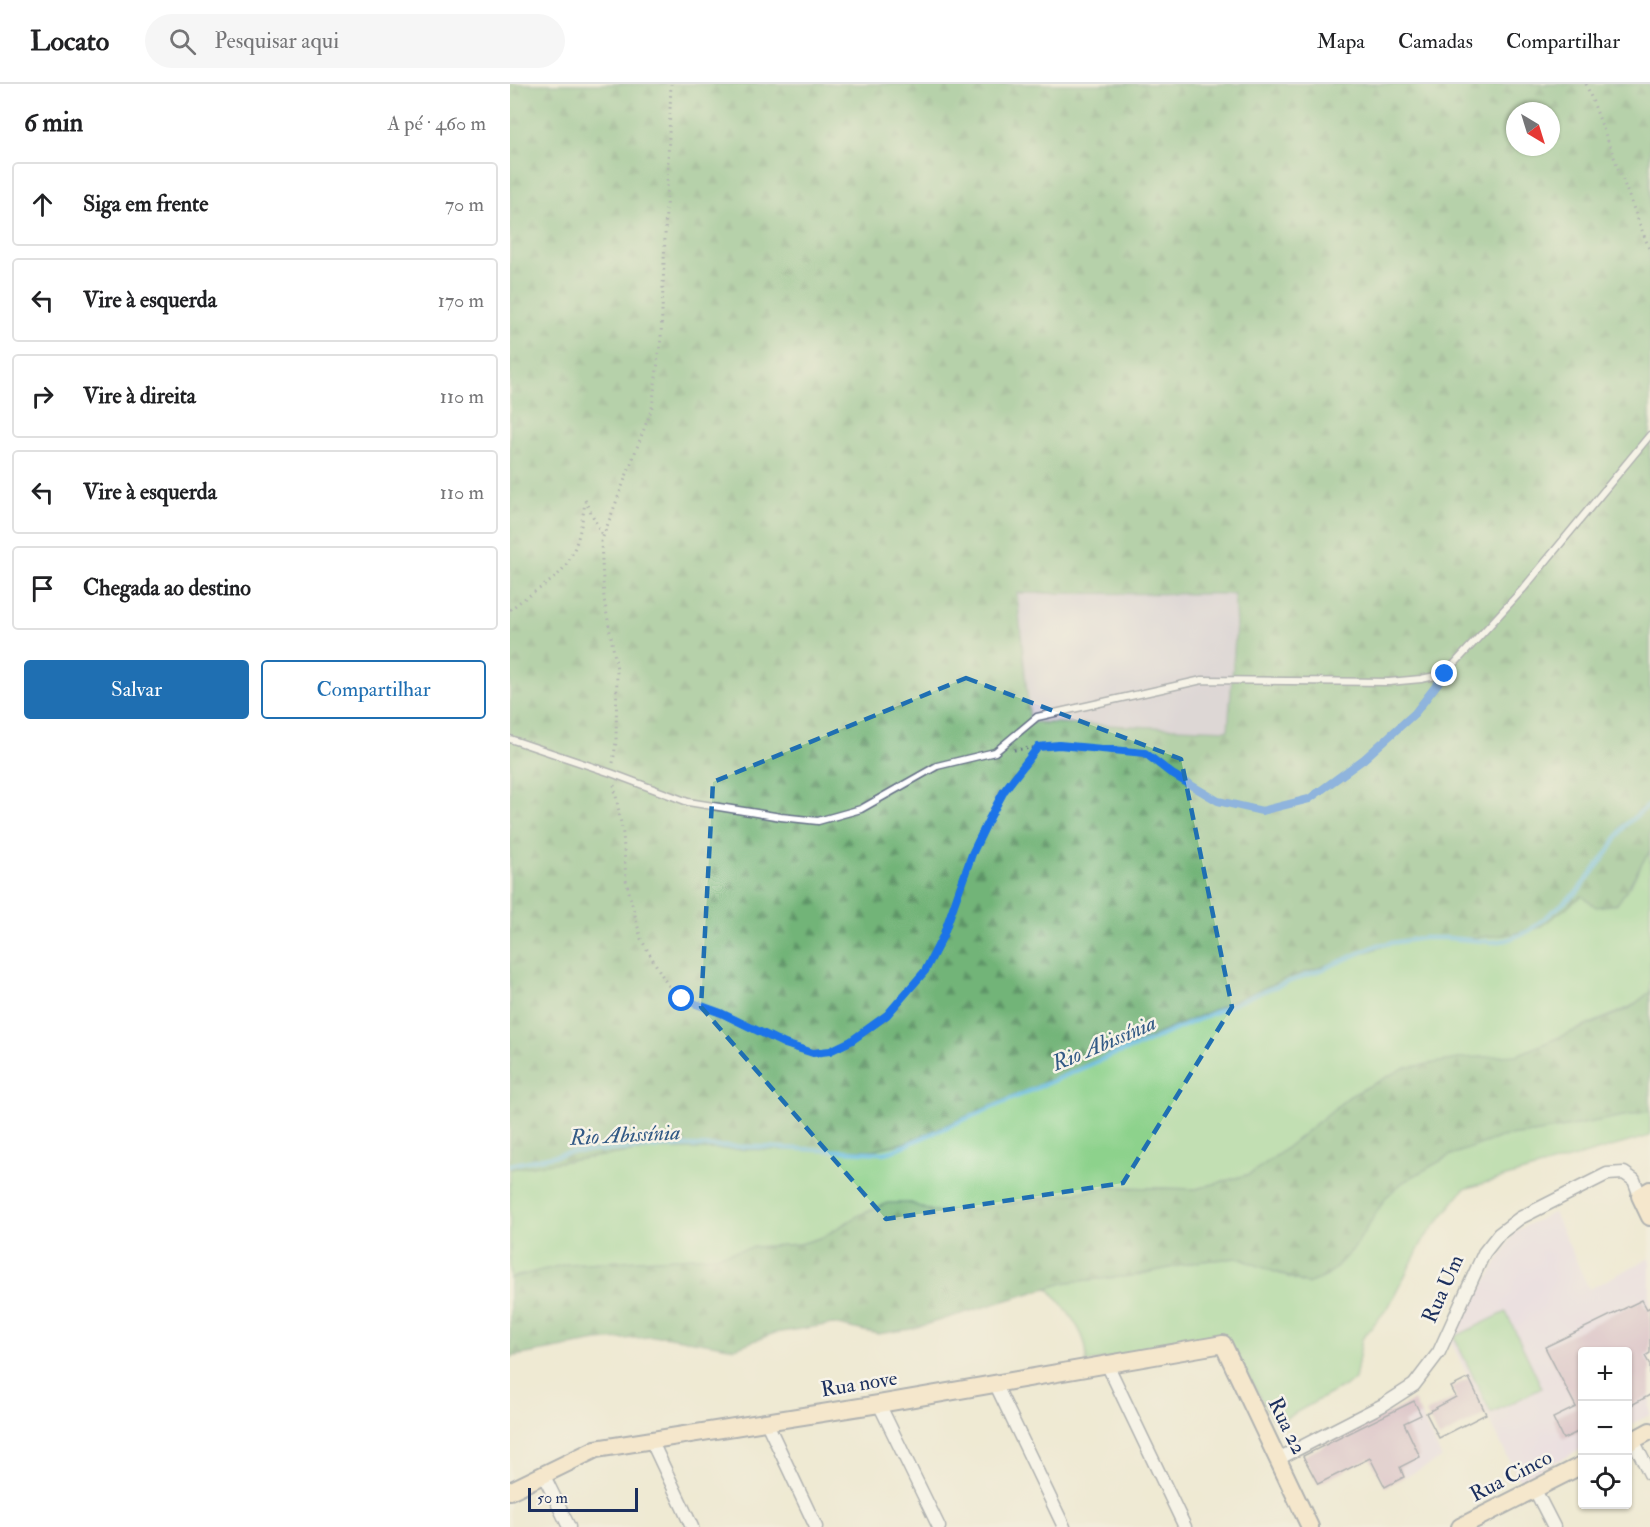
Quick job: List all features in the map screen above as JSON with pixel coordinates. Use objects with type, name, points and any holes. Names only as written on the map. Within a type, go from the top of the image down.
[{"type":"street","name":"Rua Um","points":[[1278,1459],[1383,1405],[1414,1385],[1439,1352],[1484,1253],[1499,1234],[1520,1218],[1607,1174],[1624,1173],[1634,1180],[1645,1193]]},
{"type":"street","points":[[1645,1193],[1650,1217]]},
{"type":"street","name":"Rua 22","points":[[1223,1344],[1310,1527]]},
{"type":"street","name":"Rua nove","points":[[510,1491],[596,1449],[879,1404],[1223,1344]]},
{"type":"street","points":[[1107,1364],[1185,1527]]},
{"type":"street","points":[[994,1383],[1064,1527]]},
{"type":"street","points":[[879,1404],[939,1527]]},
{"type":"street","points":[[766,1421],[816,1527]]},
{"type":"street","points":[[1632,1440],[1650,1431]]},
{"type":"street","points":[[651,1440],[692,1527]]},
{"type":"street","points":[[1632,1444],[1650,1474]]},
{"type":"street","name":"Rua Cinco","points":[[1460,1527],[1578,1468]]},
{"type":"street","points":[[543,1474],[569,1527]]},
{"type":"street","points":[[1535,1490],[1554,1527]]},
{"type":"lane","points":[[510,739],[688,802],[818,821],[861,808],[937,766],[995,752],[1037,717],[1202,680],[1389,682],[1445,674],[1523,590],[1650,435]]},
{"type":"path","points":[[671,84],[661,338],[652,408],[601,542],[604,598],[617,669],[616,742],[611,773],[623,834],[626,880],[641,939],[667,984],[682,999],[721,1013],[785,1044],[813,1053],[830,1051],[851,1041],[887,1015],[925,971],[943,936],[972,854],[988,821],[1004,791],[1038,747]]},
{"type":"path","points":[[1586,84],[1650,251]]},
{"type":"path","points":[[510,610],[555,577],[573,553],[581,531],[585,501],[603,537]]},
{"type":"path","points":[[995,752],[1059,745],[1145,753],[1172,774],[1218,801],[1262,811],[1309,799],[1364,759],[1415,713],[1445,674]]},
{"type":"highlighted area","points":[[966,678],[1181,759],[1232,1007],[1123,1183],[886,1219],[701,1007],[713,782]]},
{"type":"shaded area","points":[[1017,593],[1235,594],[1236,625],[1229,730],[1030,722]]},
{"type":"shaded area","points":[[1554,1212],[1589,1289],[1650,1258],[1650,1415],[1632,1424],[1632,1347],[1578,1347],[1578,1451],[1519,1480],[1451,1342],[1515,1231]]},
{"type":"shaded area","points":[[1414,1401],[1442,1458],[1405,1477],[1376,1419]]},
{"type":"green space","points":[[510,84],[1650,84],[1650,851],[1617,904],[1596,907],[1582,896],[1538,928],[1511,934],[1462,939],[1405,939],[1285,979],[907,1142],[871,1150],[651,1149],[510,1169]],"holes":[[[1017,593],[1234,594],[1236,625],[1228,730],[1030,722]]]},
{"type":"green space","points":[[1650,851],[1650,992],[1630,1007],[1517,1055],[1491,1058],[1350,1096],[1280,1153],[1250,1174],[1196,1189],[1112,1187],[942,1213],[911,1203],[859,1215],[823,1237],[800,1244],[755,1247],[714,1256],[567,1264],[510,1278],[510,1169],[651,1149],[871,1150],[907,1142],[1285,979],[1405,939],[1462,939],[1511,934],[1538,928],[1582,896],[1630,887]]},
{"type":"green space","points":[[1650,992],[1650,1111],[1501,1137],[1451,1155],[1403,1182],[1386,1197],[1354,1248],[1327,1276],[1307,1284],[1238,1258],[1201,1261],[1132,1276],[1067,1282],[911,1329],[878,1334],[833,1324],[775,1333],[735,1348],[663,1336],[597,1341],[510,1357],[510,1278],[567,1264],[714,1256],[755,1247],[800,1244],[823,1237],[859,1215],[888,1203],[911,1203],[942,1213],[1112,1187],[1196,1189],[1250,1174],[1280,1153],[1350,1096],[1404,1068],[1464,1058],[1517,1055],[1630,1008]]},
{"type":"green space","points":[[1650,1111],[1650,1136],[1464,1189],[1424,1239],[1389,1306],[1362,1339],[1355,1380],[1286,1418],[1272,1419],[1227,1338],[1206,1338],[1086,1363],[1087,1353],[1081,1333],[1070,1315],[1047,1288],[1067,1282],[1132,1276],[1201,1261],[1238,1258],[1307,1284],[1327,1276],[1354,1248],[1386,1197],[1403,1182],[1451,1155],[1501,1137]]},
{"type":"green space","points":[[1506,1312],[1542,1388],[1491,1413],[1454,1337]]},
{"type":"building","points":[[1642,1300],[1647,1309],[1650,1307],[1650,1353],[1645,1356],[1650,1365],[1650,1395],[1632,1405],[1632,1347],[1578,1347],[1578,1432],[1563,1439],[1553,1418],[1576,1407],[1545,1347]]},
{"type":"building","points":[[1469,1378],[1486,1414],[1439,1438],[1426,1413],[1456,1397],[1451,1387]]},
{"type":"building","points":[[1414,1401],[1421,1415],[1404,1423],[1420,1457],[1400,1467],[1404,1477],[1385,1487],[1370,1458],[1318,1484],[1303,1456]]},
{"type":"waterway","name":"Rio Abissínia","points":[[510,1165],[572,1152],[686,1146],[884,1153],[892,1151],[1112,1055],[1378,945],[1423,938],[1492,942],[1507,940],[1529,931],[1577,892],[1608,852],[1624,826],[1650,804]]},
{"type":"route","points":[[682,999],[721,1013],[785,1044],[813,1053],[830,1051],[851,1041],[887,1015],[925,971],[943,936],[958,889],[988,821],[1004,791],[1038,747],[1059,745],[1145,753],[1172,774],[1218,801],[1262,811],[1309,799],[1364,759],[1415,713],[1445,674]]}]
